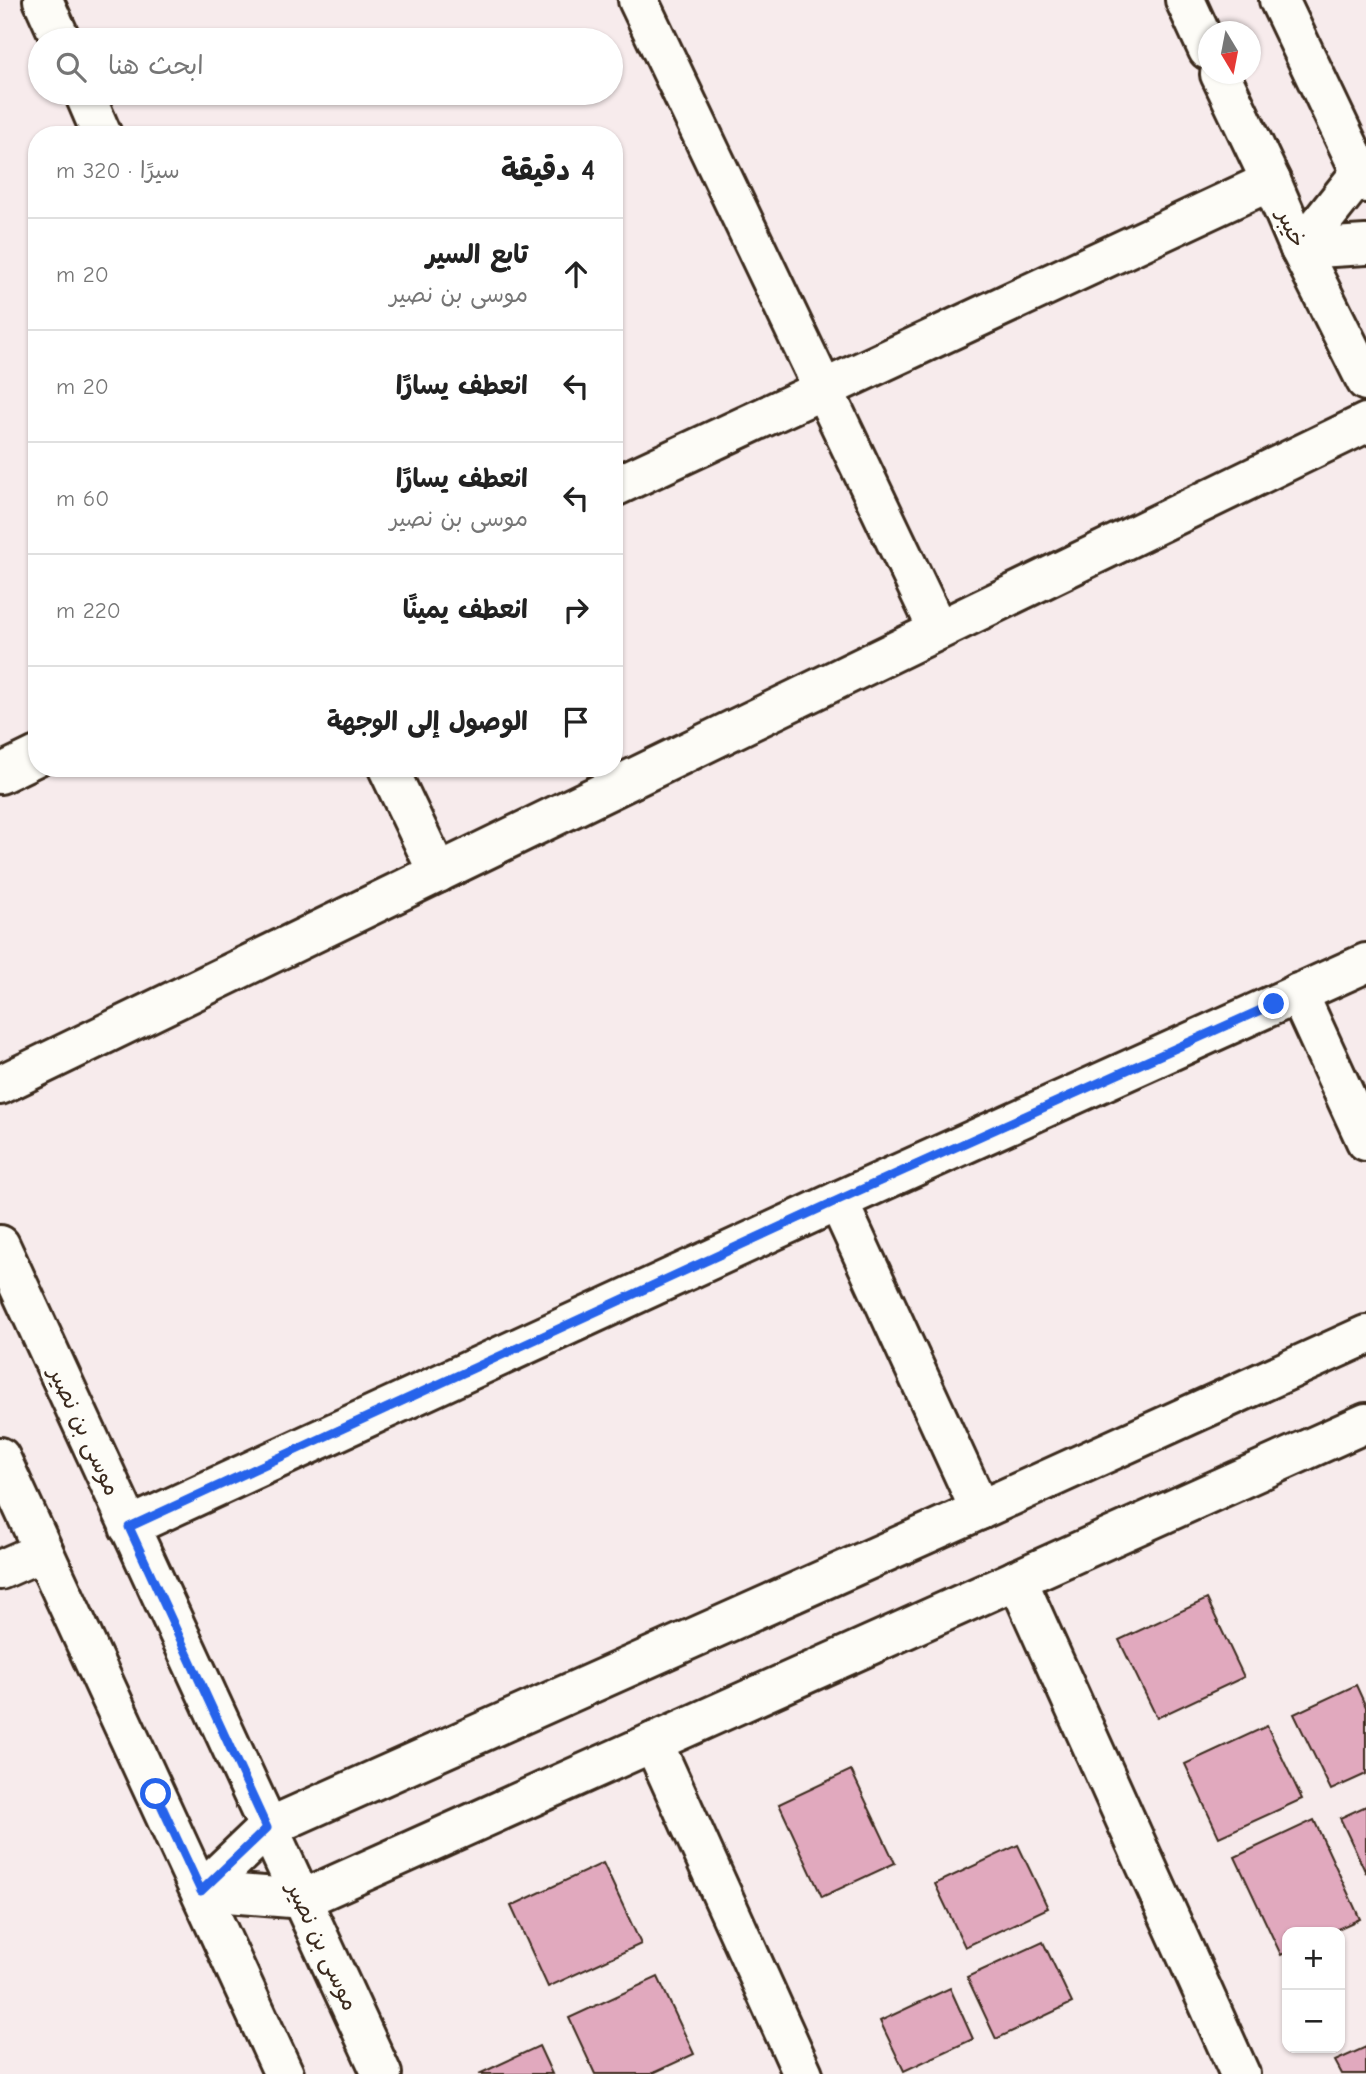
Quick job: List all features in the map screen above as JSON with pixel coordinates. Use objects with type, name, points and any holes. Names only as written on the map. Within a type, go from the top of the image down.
[{"type":"street","points":[[43,0],[56,28]]},
{"type":"street","points":[[638,0],[938,630]]},
{"type":"street","points":[[1185,0],[1198,27]]},
{"type":"street","points":[[1279,0],[1364,175],[1300,249]]},
{"type":"street","name":"خيبر","points":[[1225,84],[1271,180],[1300,249],[1366,381]]},
{"type":"street","points":[[89,105],[98,126]]},
{"type":"street","points":[[623,483],[1271,180]]},
{"type":"street","points":[[1300,249],[1366,245]]},
{"type":"street","points":[[0,1085],[1366,423]]},
{"type":"street","points":[[0,774],[28,760]]},
{"type":"street","points":[[392,777],[438,873]]},
{"type":"street","points":[[129,1527],[838,1200],[1366,962]]},
{"type":"street","points":[[1298,993],[1366,1141]]},
{"type":"street","points":[[838,1200],[980,1510]]},
{"type":"street","name":"موسى بن نصير","points":[[0,1245],[267,1828],[303,1899],[383,2074]]},
{"type":"street","points":[[201,1891],[267,1828],[1366,1335]]},
{"type":"street","points":[[201,1891],[303,1899],[1366,1423]]},
{"type":"street","points":[[0,1457],[284,2074]]},
{"type":"street","points":[[0,1570],[43,1551]]},
{"type":"street","points":[[1017,1579],[1240,2074]]},
{"type":"street","points":[[653,1742],[803,2074]]},
{"type":"building","points":[[1207,1599],[1244,1677],[1157,1718],[1119,1640]]},
{"type":"building","points":[[1356,1685],[1366,1707],[1366,1774],[1331,1790],[1294,1714]]},
{"type":"building","points":[[1267,1726],[1302,1799],[1219,1837],[1185,1764]]},
{"type":"building","points":[[851,1770],[895,1863],[822,1897],[779,1804]]},
{"type":"building","points":[[1366,1806],[1366,1873],[1340,1818]]},
{"type":"building","points":[[1314,1820],[1360,1919],[1342,1927],[1282,1927],[1281,1955],[1235,1857]]},
{"type":"building","points":[[1018,1845],[1048,1908],[965,1947],[935,1884]]},
{"type":"building","points":[[603,1863],[641,1944],[548,1987],[511,1906]]},
{"type":"building","points":[[1043,1942],[1072,2003],[996,2039],[967,1977]]},
{"type":"building","points":[[658,1977],[694,2054],[651,2074],[595,2074],[569,2018]]},
{"type":"building","points":[[950,1988],[973,2039],[904,2071],[880,2021]]},
{"type":"building","points":[[539,2046],[552,2074],[479,2074]]},
{"type":"building","points":[[1366,2047],[1366,2074],[1342,2074],[1335,2061]]},
{"type":"route","points":[[156,1794],[201,1891],[267,1828],[129,1527],[838,1200],[1274,1004]]}]
